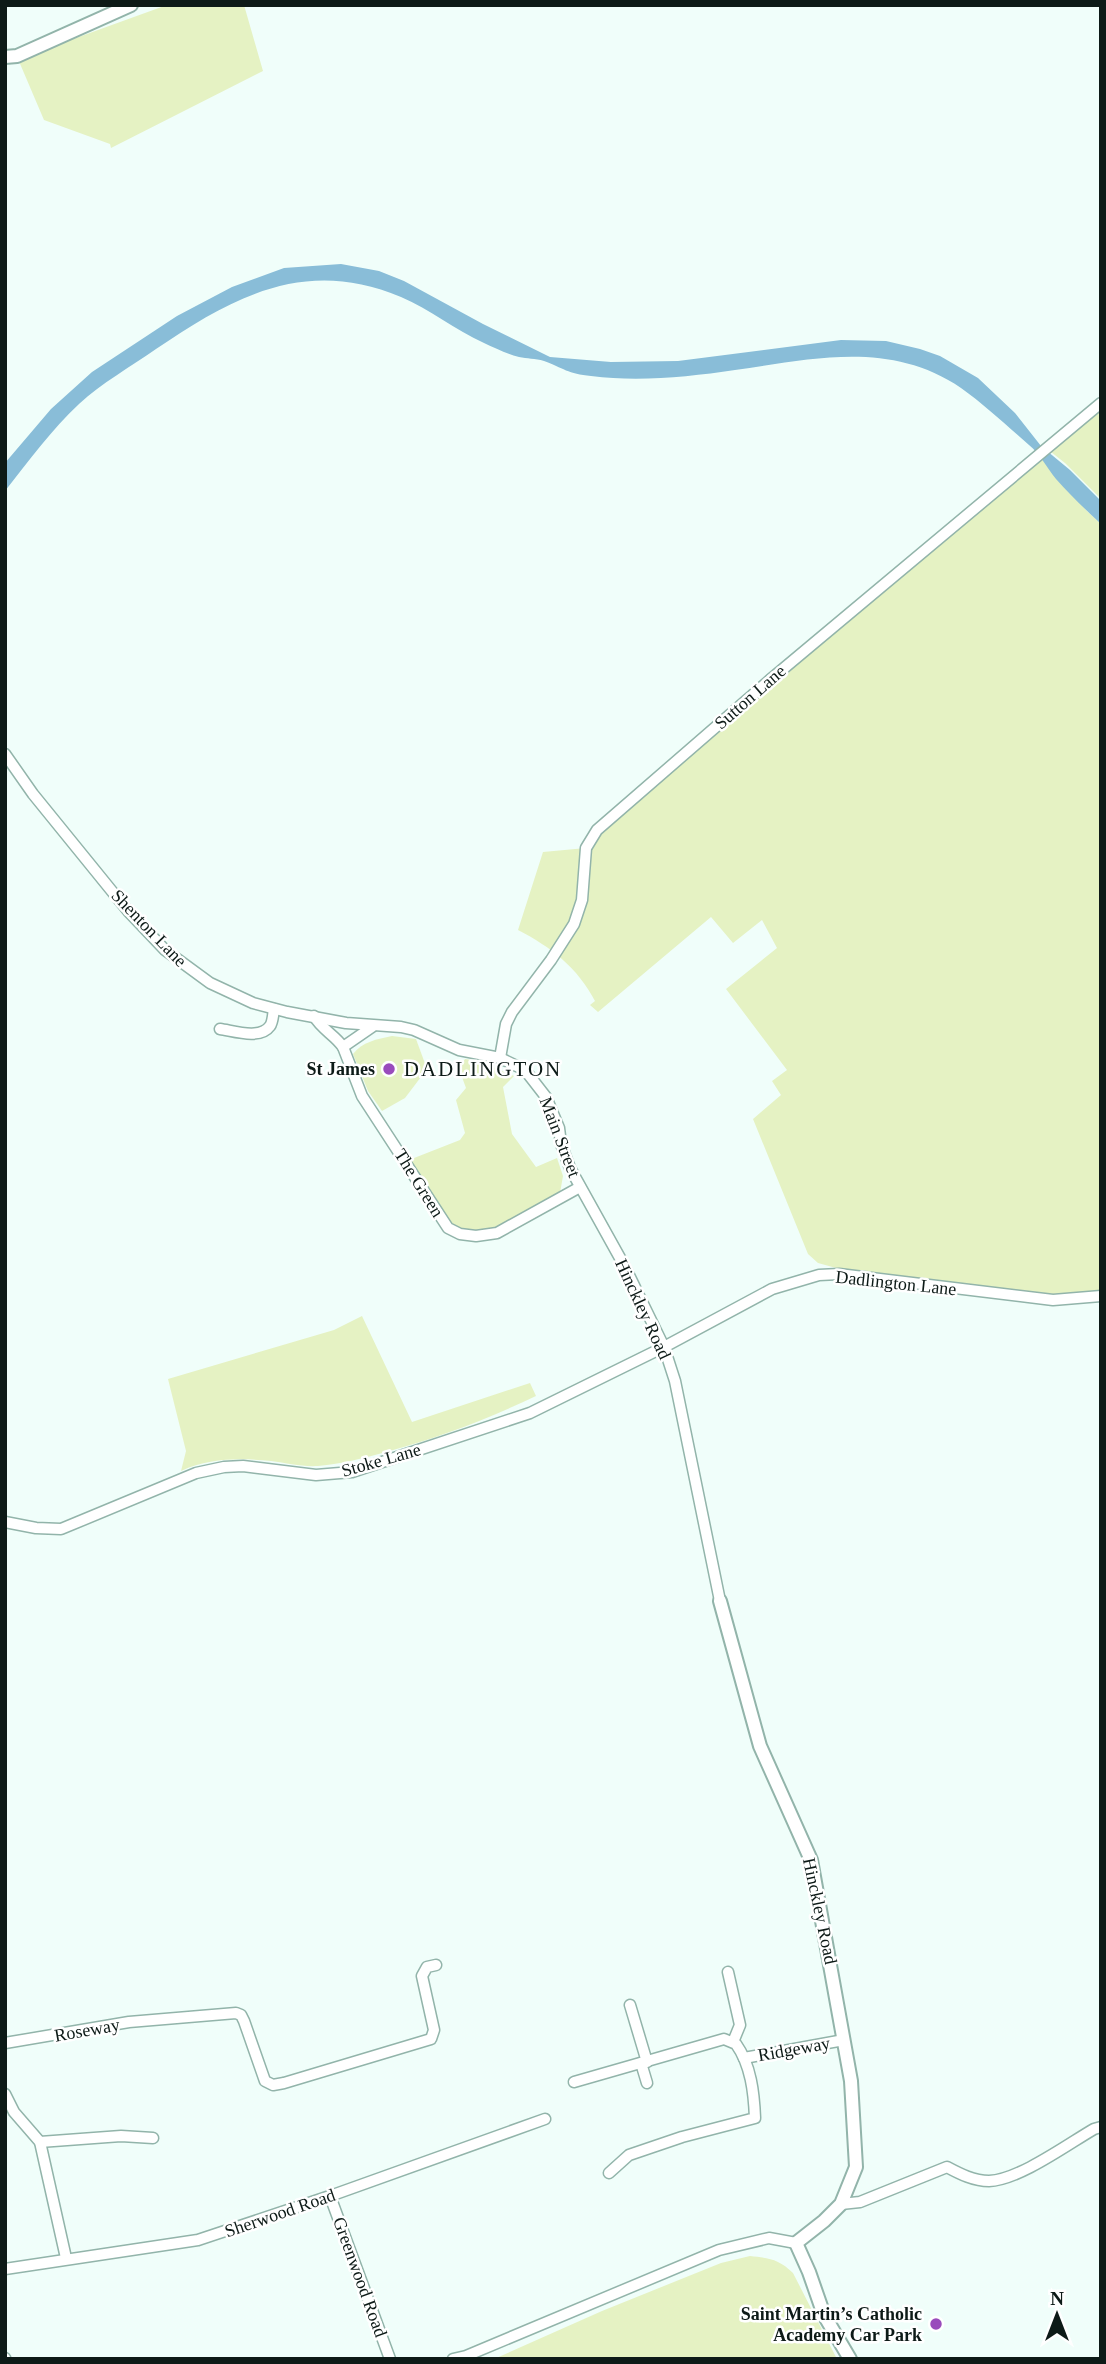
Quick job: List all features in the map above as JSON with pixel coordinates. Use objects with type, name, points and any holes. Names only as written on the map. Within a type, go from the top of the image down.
[{"type":"street","points":[[5,57],[17,55],[131,5]]},
{"type":"street","name":"Sutton Lane","points":[[500,1058],[506,1024],[512,1012],[574,924],[582,900],[586,848],[597,830],[771,679],[1101,403]]},
{"type":"street","name":"Shenton Lane","points":[[5,754],[117,898],[165,950],[231,995],[274,1009],[346,1023]]},
{"type":"street","points":[[220,1029],[253,1034],[263,1031],[271,1025],[274,1009]]},
{"type":"street","name":"The Green","points":[[314,1016],[343,1047],[362,1096],[448,1228],[460,1234],[476,1236],[497,1233],[580,1187]]},
{"type":"street","name":"Main Street","points":[[346,1023],[414,1030],[459,1050],[500,1058],[525,1070],[546,1097],[559,1128],[564,1154],[580,1187]]},
{"type":"street","points":[[343,1047],[372,1026]]},
{"type":"street","points":[[233,1044],[234,1031]]},
{"type":"street","name":"Hinckley Road","points":[[580,1187],[625,1267],[664,1347],[675,1381],[720,1601],[760,1746],[811,1860],[851,2081],[856,2167],[841,2204],[796,2243]]},
{"type":"street","name":"Dadlington Lane","points":[[664,1347],[772,1289],[819,1275],[839,1274],[1054,1300],[1101,1296]]},
{"type":"street","name":"Stoke Lane","points":[[5,1522],[36,1528],[61,1529],[196,1473],[224,1467],[243,1466],[316,1475],[352,1472],[530,1413],[664,1347]]},
{"type":"street","name":"Roseway","points":[[5,2043],[129,2022],[229,2013],[241,2015],[265,2081],[273,2085],[431,2039],[434,2029],[422,1976],[428,1968],[436,1965]]},
{"type":"street","points":[[728,1972],[740,2025],[733,2042]]},
{"type":"street","points":[[630,2005],[647,2083]]},
{"type":"street","points":[[574,2081],[720,2040],[733,2042],[744,2058],[753,2090],[755,2118],[629,2155],[609,2173]]},
{"type":"street","name":"Ridgeway","points":[[744,2058],[844,2040]]},
{"type":"street","points":[[5,2094],[14,2112],[40,2142],[66,2258]]},
{"type":"street","name":"Sherwood Road","points":[[5,2269],[198,2240],[545,2119]]},
{"type":"street","points":[[841,2204],[860,2202],[947,2167],[966,2177],[990,2181],[1029,2167],[1101,2127]]},
{"type":"street","points":[[40,2142],[121,2136],[153,2138]]},
{"type":"street","name":"Greenwood Road","points":[[330,2196],[390,2359]]},
{"type":"street","points":[[453,2359],[588,2306],[719,2249],[769,2238],[796,2243],[824,2315],[850,2359]]},
{"type":"green space","points":[[167,5],[244,5],[263,71],[111,148],[110,144],[44,120],[18,59]]},
{"type":"green space","points":[[1101,403],[1101,499],[1046,448]]},
{"type":"green space","points":[[1038,454],[1101,524],[1101,1293],[1053,1294],[847,1271],[818,1263],[808,1254],[753,1119],[781,1095],[772,1081],[787,1070],[726,989],[777,948],[762,920],[733,943],[711,917],[598,1012],[590,1005],[595,1001],[588,989],[572,969],[552,951],[518,930],[543,852],[586,848],[597,830]]},
{"type":"green space","points":[[392,1036],[416,1039],[427,1069],[405,1098],[382,1111],[368,1091],[353,1054],[365,1044]]},
{"type":"green space","points":[[465,1059],[479,1061],[514,1076],[503,1087],[512,1134],[536,1167],[557,1158],[563,1176],[560,1193],[495,1230],[476,1234],[449,1226],[409,1160],[460,1140],[465,1133],[456,1100],[466,1088],[459,1069]]},
{"type":"green space","points":[[362,1316],[412,1422],[530,1383],[536,1396],[444,1434],[353,1460],[312,1466],[237,1459],[203,1464],[181,1471],[186,1451],[168,1379],[334,1330]]},
{"type":"green space","points":[[750,2256],[773,2260],[793,2273],[837,2359],[494,2359],[602,2311],[721,2263]]},
{"type":"water","points":[[341,264],[379,271],[404,281],[550,357],[611,362],[678,361],[841,340],[886,341],[920,349],[940,356],[978,378],[1015,413],[1041,446],[1101,501],[1101,524],[1061,485],[1033,449],[987,408],[961,388],[934,373],[907,363],[879,358],[823,358],[663,378],[627,379],[583,375],[544,361],[501,351],[401,297],[366,286],[334,281],[302,282],[272,288],[214,313],[185,330],[79,404],[5,491],[5,463],[51,409],[92,372],[177,316],[232,287],[284,268]]},
{"type":"place","name":"St James","points":[[389,1069]]},
{"type":"place","name":"Saint Martin’s Catholic Academy Car Park","points":[[936,2324]]},
{"type":"district","name":"DADLINGTON","points":[[483,1069]]}]
